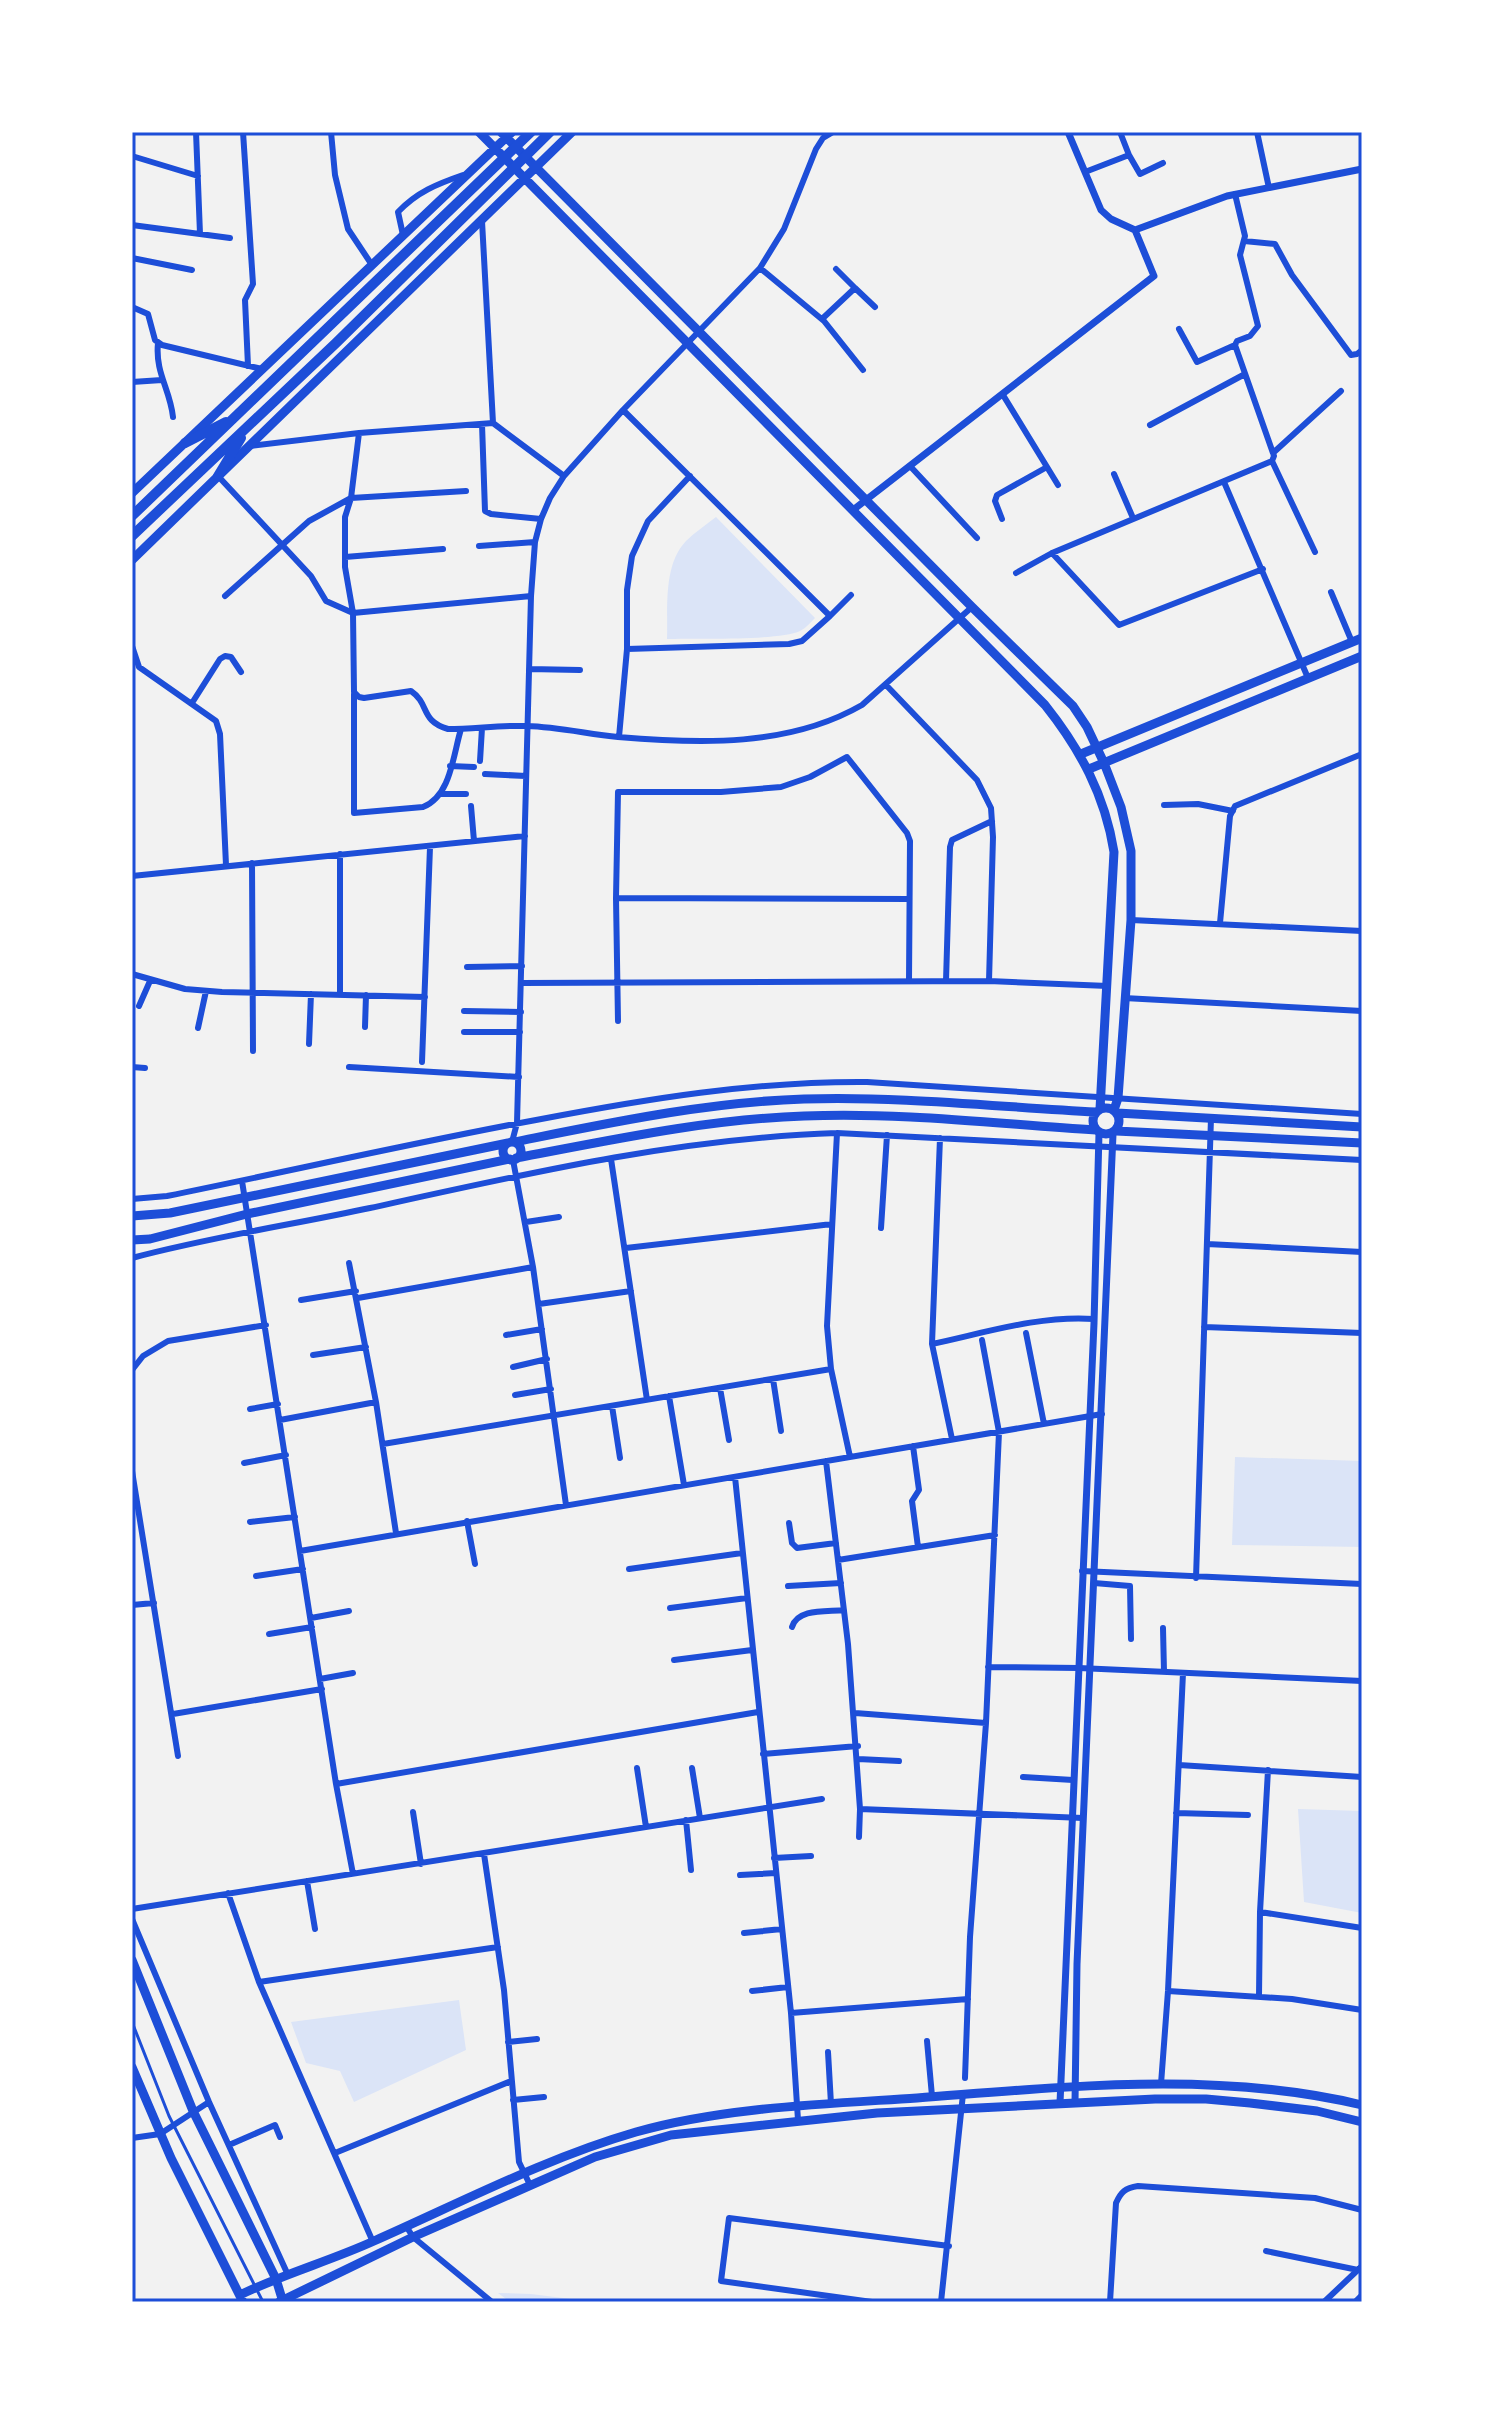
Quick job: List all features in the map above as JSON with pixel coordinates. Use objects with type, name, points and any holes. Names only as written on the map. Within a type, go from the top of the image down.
[{"type":"highway","points":[[132,516],[531,132]]},
{"type":"highway","points":[[132,536],[336,343],[550,132]]},
{"type":"highway","points":[[185,443],[237,416]]},
{"type":"highway","points":[[218,476],[249,426]]},
{"type":"main road","points":[[479,132],[1045,705],[1081,754],[1105,812],[1114,852],[1099,1107],[1093,1121],[1097,1131]]},
{"type":"main road","points":[[132,560],[572,132]]},
{"type":"main road","points":[[132,493],[495,149],[507,134],[623,256],[1073,706],[1104,763],[1121,807],[1131,851],[1131,920],[1115,1112],[1120,1122],[1114,1132]]},
{"type":"main road","points":[[613,266],[623,256]]},
{"type":"main road","points":[[1081,754],[1357,640]]},
{"type":"main road","points":[[1089,769],[1362,656]]},
{"type":"main road","points":[[132,1216],[170,1213],[511,1143],[707,1108],[804,1099],[1099,1107],[1115,1112],[1362,1127]]},
{"type":"main road","points":[[132,1240],[150,1239],[247,1214],[513,1159],[709,1124],[804,1116],[866,1116],[1114,1132],[1362,1143]]},
{"type":"main road","points":[[511,1143],[503,1152],[513,1159]]},
{"type":"main road","points":[[132,1960],[193,2111],[276,2279],[282,2301],[413,2237],[595,2157],[645,2141],[701,2131],[798,2120],[962,2108],[1206,2099],[1317,2111],[1362,2122]]},
{"type":"main road","points":[[132,2067],[160,2134],[242,2299],[255,2288],[373,2242],[524,2175],[590,2148],[668,2124],[797,2106],[1161,2084],[1252,2087],[1320,2095],[1362,2105]]},
{"type":"main road","points":[[288,2275],[296,2295]]},
{"type":"street","points":[[196,132],[200,234]]},
{"type":"street","points":[[243,132],[253,284],[245,300],[248,366]]},
{"type":"street","points":[[331,132],[335,175],[348,229],[372,265]]},
{"type":"street","points":[[511,1143],[517,1123],[519,1077],[531,596],[535,542],[541,519],[564,476],[760,268],[784,229],[816,149],[823,138],[833,132]]},
{"type":"street","points":[[853,510],[1154,276],[1135,230],[1111,219],[1101,210],[1068,132]]},
{"type":"street","points":[[1120,132],[1140,174],[1163,163]]},
{"type":"street","points":[[1257,132],[1269,188]]},
{"type":"street","points":[[1085,172],[1129,155]]},
{"type":"street","points":[[132,156],[198,176]]},
{"type":"street","points":[[1135,230],[1194,206],[1235,194],[1362,169]]},
{"type":"street","points":[[403,235],[398,212],[412,197],[470,172]]},
{"type":"street","points":[[1179,329],[1197,362],[1235,345],[1237,341],[1250,336],[1258,326],[1240,255],[1245,231],[1235,194]]},
{"type":"street","points":[[482,221],[493,423]]},
{"type":"street","points":[[132,225],[230,238]]},
{"type":"street","points":[[1244,241],[1275,244],[1292,275],[1351,355],[1362,350]]},
{"type":"street","points":[[132,258],[192,270]]},
{"type":"street","points":[[760,268],[822,319],[863,370]]},
{"type":"street","points":[[836,269],[875,307]]},
{"type":"street","points":[[822,319],[855,288]]},
{"type":"street","points":[[132,307],[148,314],[158,343],[199,356],[262,369]]},
{"type":"street","points":[[158,343],[157,361],[171,401],[173,417]]},
{"type":"street","points":[[1235,345],[1273,457],[1315,552]]},
{"type":"street","points":[[1150,425],[1245,374]]},
{"type":"street","points":[[132,382],[162,380]]},
{"type":"street","points":[[1016,573],[1052,553],[1224,482],[1273,457],[1341,391]]},
{"type":"street","points":[[1003,395],[1058,485]]},
{"type":"street","points":[[623,410],[830,616]]},
{"type":"street","points":[[249,446],[359,433],[493,423],[564,476]]},
{"type":"street","points":[[482,424],[485,511],[541,519]]},
{"type":"street","points":[[359,433],[351,498],[345,517],[345,557],[353,613],[354,813],[432,804],[442,794],[461,729]]},
{"type":"street","points":[[910,466],[977,538]]},
{"type":"street","points":[[1002,519],[995,501],[997,495],[1047,467]]},
{"type":"street","points":[[1114,474],[1133,518]]},
{"type":"street","points":[[218,476],[311,576],[326,601],[353,613],[531,596]]},
{"type":"street","points":[[619,737],[627,649],[627,590],[632,556],[639,535],[660,507],[690,476]]},
{"type":"street","points":[[1224,482],[1308,678]]},
{"type":"street","points":[[225,596],[317,515],[351,498],[466,491]]},
{"type":"street","points":[[479,546],[535,542]]},
{"type":"street","points":[[345,557],[443,549]]},
{"type":"street","points":[[1052,553],[1119,625],[1263,569]]},
{"type":"street","points":[[1331,592],[1357,640]]},
{"type":"street","points":[[627,649],[789,644],[802,641],[851,595]]},
{"type":"street","points":[[354,692],[364,698],[411,691],[417,695],[428,719],[436,726],[461,729],[528,726],[619,737],[720,740],[772,737],[844,715],[862,705],[972,607]]},
{"type":"street","points":[[132,646],[139,667],[216,721],[220,734],[226,865]]},
{"type":"street","points":[[192,703],[220,659],[231,657],[241,672]]},
{"type":"street","points":[[132,674],[139,667]]},
{"type":"street","points":[[529,669],[580,670]]},
{"type":"street","points":[[886,685],[977,780],[991,808],[989,981]]},
{"type":"street","points":[[480,761],[482,728]]},
{"type":"street","points":[[1220,923],[1230,816],[1235,806],[1362,754]]},
{"type":"street","points":[[618,1021],[618,792],[721,792],[781,787],[802,781],[847,757],[907,833],[911,851],[909,981]]},
{"type":"street","points":[[450,766],[474,767]]},
{"type":"street","points":[[485,774],[526,776]]},
{"type":"street","points":[[442,794],[466,794]]},
{"type":"street","points":[[1164,805],[1198,804],[1233,811]]},
{"type":"street","points":[[471,806],[474,841]]},
{"type":"street","points":[[946,981],[952,840],[992,821]]},
{"type":"street","points":[[132,876],[525,836]]},
{"type":"street","points":[[422,1062],[430,847]]},
{"type":"street","points":[[340,854],[340,994]]},
{"type":"street","points":[[252,863],[253,1051]]},
{"type":"street","points":[[616,898],[909,899]]},
{"type":"street","points":[[1131,920],[1362,931]]},
{"type":"street","points":[[467,967],[522,966]]},
{"type":"street","points":[[132,974],[150,981],[206,991],[425,997]]},
{"type":"street","points":[[139,1006],[150,981]]},
{"type":"street","points":[[522,983],[989,981],[1108,986]]},
{"type":"street","points":[[198,1028],[206,991]]},
{"type":"street","points":[[309,1044],[311,994]]},
{"type":"street","points":[[365,1027],[366,995]]},
{"type":"street","points":[[1124,998],[1362,1011]]},
{"type":"street","points":[[464,1011],[521,1012]]},
{"type":"street","points":[[464,1032],[520,1032]]},
{"type":"street","points":[[132,1067],[145,1068]]},
{"type":"street","points":[[349,1067],[519,1077]]},
{"type":"street","points":[[132,1199],[167,1196],[517,1123],[705,1091],[803,1082],[867,1082],[1099,1107],[1118,1098],[1362,1114]]},
{"type":"street","points":[[1196,1578],[1211,1118]]},
{"type":"street","points":[[1060,2103],[1094,1319],[1097,1131]]},
{"type":"street","points":[[1075,2103],[1077,1964],[1114,1132]]},
{"type":"street","points":[[837,1133],[827,1326],[831,1369],[850,1457]]},
{"type":"street","points":[[132,1258],[518,1176],[712,1142],[837,1133],[1362,1160]]},
{"type":"street","points":[[881,1228],[887,1135]]},
{"type":"street","points":[[940,1138],[932,1344],[952,1439]]},
{"type":"street","points":[[513,1159],[539,1304],[566,1505]]},
{"type":"street","points":[[611,1159],[647,1400]]},
{"type":"street","points":[[242,1181],[336,1784],[353,1874]]},
{"type":"street","points":[[526,1222],[559,1217]]},
{"type":"street","points":[[626,1248],[832,1224]]},
{"type":"street","points":[[1207,1244],[1362,1252]]},
{"type":"street","points":[[349,1263],[376,1402],[396,1533]]},
{"type":"street","points":[[301,1300],[357,1295],[533,1267]]},
{"type":"street","points":[[539,1304],[631,1291]]},
{"type":"street","points":[[932,1344],[1027,1324],[1072,1318],[1094,1319]]},
{"type":"street","points":[[132,1370],[143,1356],[168,1341],[266,1325]]},
{"type":"street","points":[[1204,1327],[1362,1333]]},
{"type":"street","points":[[506,1335],[542,1329]]},
{"type":"street","points":[[1026,1333],[1044,1424]]},
{"type":"street","points":[[965,2078],[999,1432],[982,1340]]},
{"type":"street","points":[[313,1355],[366,1347]]},
{"type":"street","points":[[513,1367],[547,1359]]},
{"type":"street","points":[[383,1444],[831,1369]]},
{"type":"street","points":[[773,1379],[781,1431]]},
{"type":"street","points":[[720,1388],[729,1440]]},
{"type":"street","points":[[515,1395],[551,1389]]},
{"type":"street","points":[[669,1396],[684,1485]]},
{"type":"street","points":[[280,1420],[376,1402]]},
{"type":"street","points":[[250,1409],[278,1404]]},
{"type":"street","points":[[612,1406],[620,1458]]},
{"type":"street","points":[[300,1551],[1102,1414]]},
{"type":"street","points":[[913,1446],[919,1490],[912,1501],[918,1547]]},
{"type":"street","points":[[244,1463],[286,1455]]},
{"type":"street","points":[[826,1461],[858,1746],[859,1837]]},
{"type":"street","points":[[132,1471],[178,1756]]},
{"type":"street","points":[[735,1477],[791,2013],[798,2120]]},
{"type":"street","points":[[250,1522],[295,1517]]},
{"type":"street","points":[[467,1521],[475,1564]]},
{"type":"street","points":[[789,1523],[792,1543],[797,1548],[836,1543]]},
{"type":"street","points":[[838,1560],[995,1535]]},
{"type":"street","points":[[629,1569],[742,1553]]},
{"type":"street","points":[[256,1576],[303,1569]]},
{"type":"street","points":[[1082,1571],[1362,1584]]},
{"type":"street","points":[[788,1586],[841,1583]]},
{"type":"street","points":[[1094,1583],[1130,1586],[1131,1639]]},
{"type":"street","points":[[670,1608],[747,1598]]},
{"type":"street","points":[[132,1605],[154,1603]]},
{"type":"street","points":[[792,1627],[800,1615],[844,1610]]},
{"type":"street","points":[[311,1618],[349,1611]]},
{"type":"street","points":[[269,1634],[312,1627]]},
{"type":"street","points":[[1163,1628],[1164,1672]]},
{"type":"street","points":[[674,1660],[752,1650]]},
{"type":"street","points":[[988,1667],[1079,1668],[1362,1681]]},
{"type":"street","points":[[320,1679],[353,1673]]},
{"type":"street","points":[[1161,2084],[1183,1673]]},
{"type":"street","points":[[173,1714],[322,1689]]},
{"type":"street","points":[[336,1784],[758,1712]]},
{"type":"street","points":[[855,1713],[986,1723]]},
{"type":"street","points":[[763,1754],[858,1746]]},
{"type":"street","points":[[858,1759],[899,1761]]},
{"type":"street","points":[[1179,1765],[1362,1777]]},
{"type":"street","points":[[637,1768],[646,1827]]},
{"type":"street","points":[[692,1768],[700,1818]]},
{"type":"street","points":[[1259,1996],[1268,1770]]},
{"type":"street","points":[[1023,1777],[1073,1780]]},
{"type":"street","points":[[132,1909],[822,1799]]},
{"type":"street","points":[[860,1809],[1083,1818]]},
{"type":"street","points":[[413,1812],[421,1864]]},
{"type":"street","points":[[1176,1813],[1248,1815]]},
{"type":"street","points":[[686,1820],[691,1870]]},
{"type":"street","points":[[484,1854],[498,1947],[519,2162],[530,2185]]},
{"type":"street","points":[[774,1858],[811,1856]]},
{"type":"street","points":[[740,1875],[776,1873]]},
{"type":"street","points":[[307,1881],[315,1929]]},
{"type":"street","points":[[228,1893],[259,1982],[373,2242]]},
{"type":"street","points":[[1260,1912],[1362,1928]]},
{"type":"street","points":[[132,1919],[209,2102],[288,2275]]},
{"type":"street","points":[[744,1933],[782,1929]]},
{"type":"street","points":[[259,1982],[498,1947]]},
{"type":"street","points":[[752,1991],[788,1987]]},
{"type":"street","points":[[1168,1991],[1259,1996],[1362,2010]]},
{"type":"street","points":[[791,2013],[968,1999]]},
{"type":"street","points":[[508,2042],[537,2039]]},
{"type":"street","points":[[927,2041],[932,2096]]},
{"type":"street","points":[[828,2052],[831,2104]]},
{"type":"street","points":[[335,2153],[511,2081]]},
{"type":"street","points":[[941,2302],[963,2094]]},
{"type":"street","points":[[513,2100],[544,2097]]},
{"type":"street","points":[[132,2138],[160,2134],[209,2102]]},
{"type":"street","points":[[229,2145],[275,2125],[280,2137]]},
{"type":"street","points":[[1110,2302],[1116,2203],[1128,2188],[1138,2186],[1315,2198],[1362,2210]]},
{"type":"street","points":[[872,2302],[721,2281],[729,2218],[949,2246]]},
{"type":"street","points":[[406,2226],[413,2237],[492,2302]]},
{"type":"street","points":[[1266,2251],[1360,2268]]},
{"type":"street","points":[[1324,2302],[1360,2268]]},
{"type":"street","points":[[1355,2302],[1362,2295]]},
{"type":"lane","points":[[132,2022],[173,2124],[263,2302]]},
{"type":"shaded area","points":[[716,517],[815,618],[806,627],[774,636],[667,639],[668,587],[673,562],[686,541]]},
{"type":"shaded area","points":[[1235,1457],[1362,1461],[1362,1547],[1232,1545]]},
{"type":"shaded area","points":[[1298,1809],[1362,1811],[1362,1913],[1304,1902]]},
{"type":"shaded area","points":[[459,2000],[466,2050],[354,2102],[340,2071],[306,2063],[291,2022]]},
{"type":"shaded area","points":[[498,2293],[531,2294],[595,2302],[510,2302]]}]
